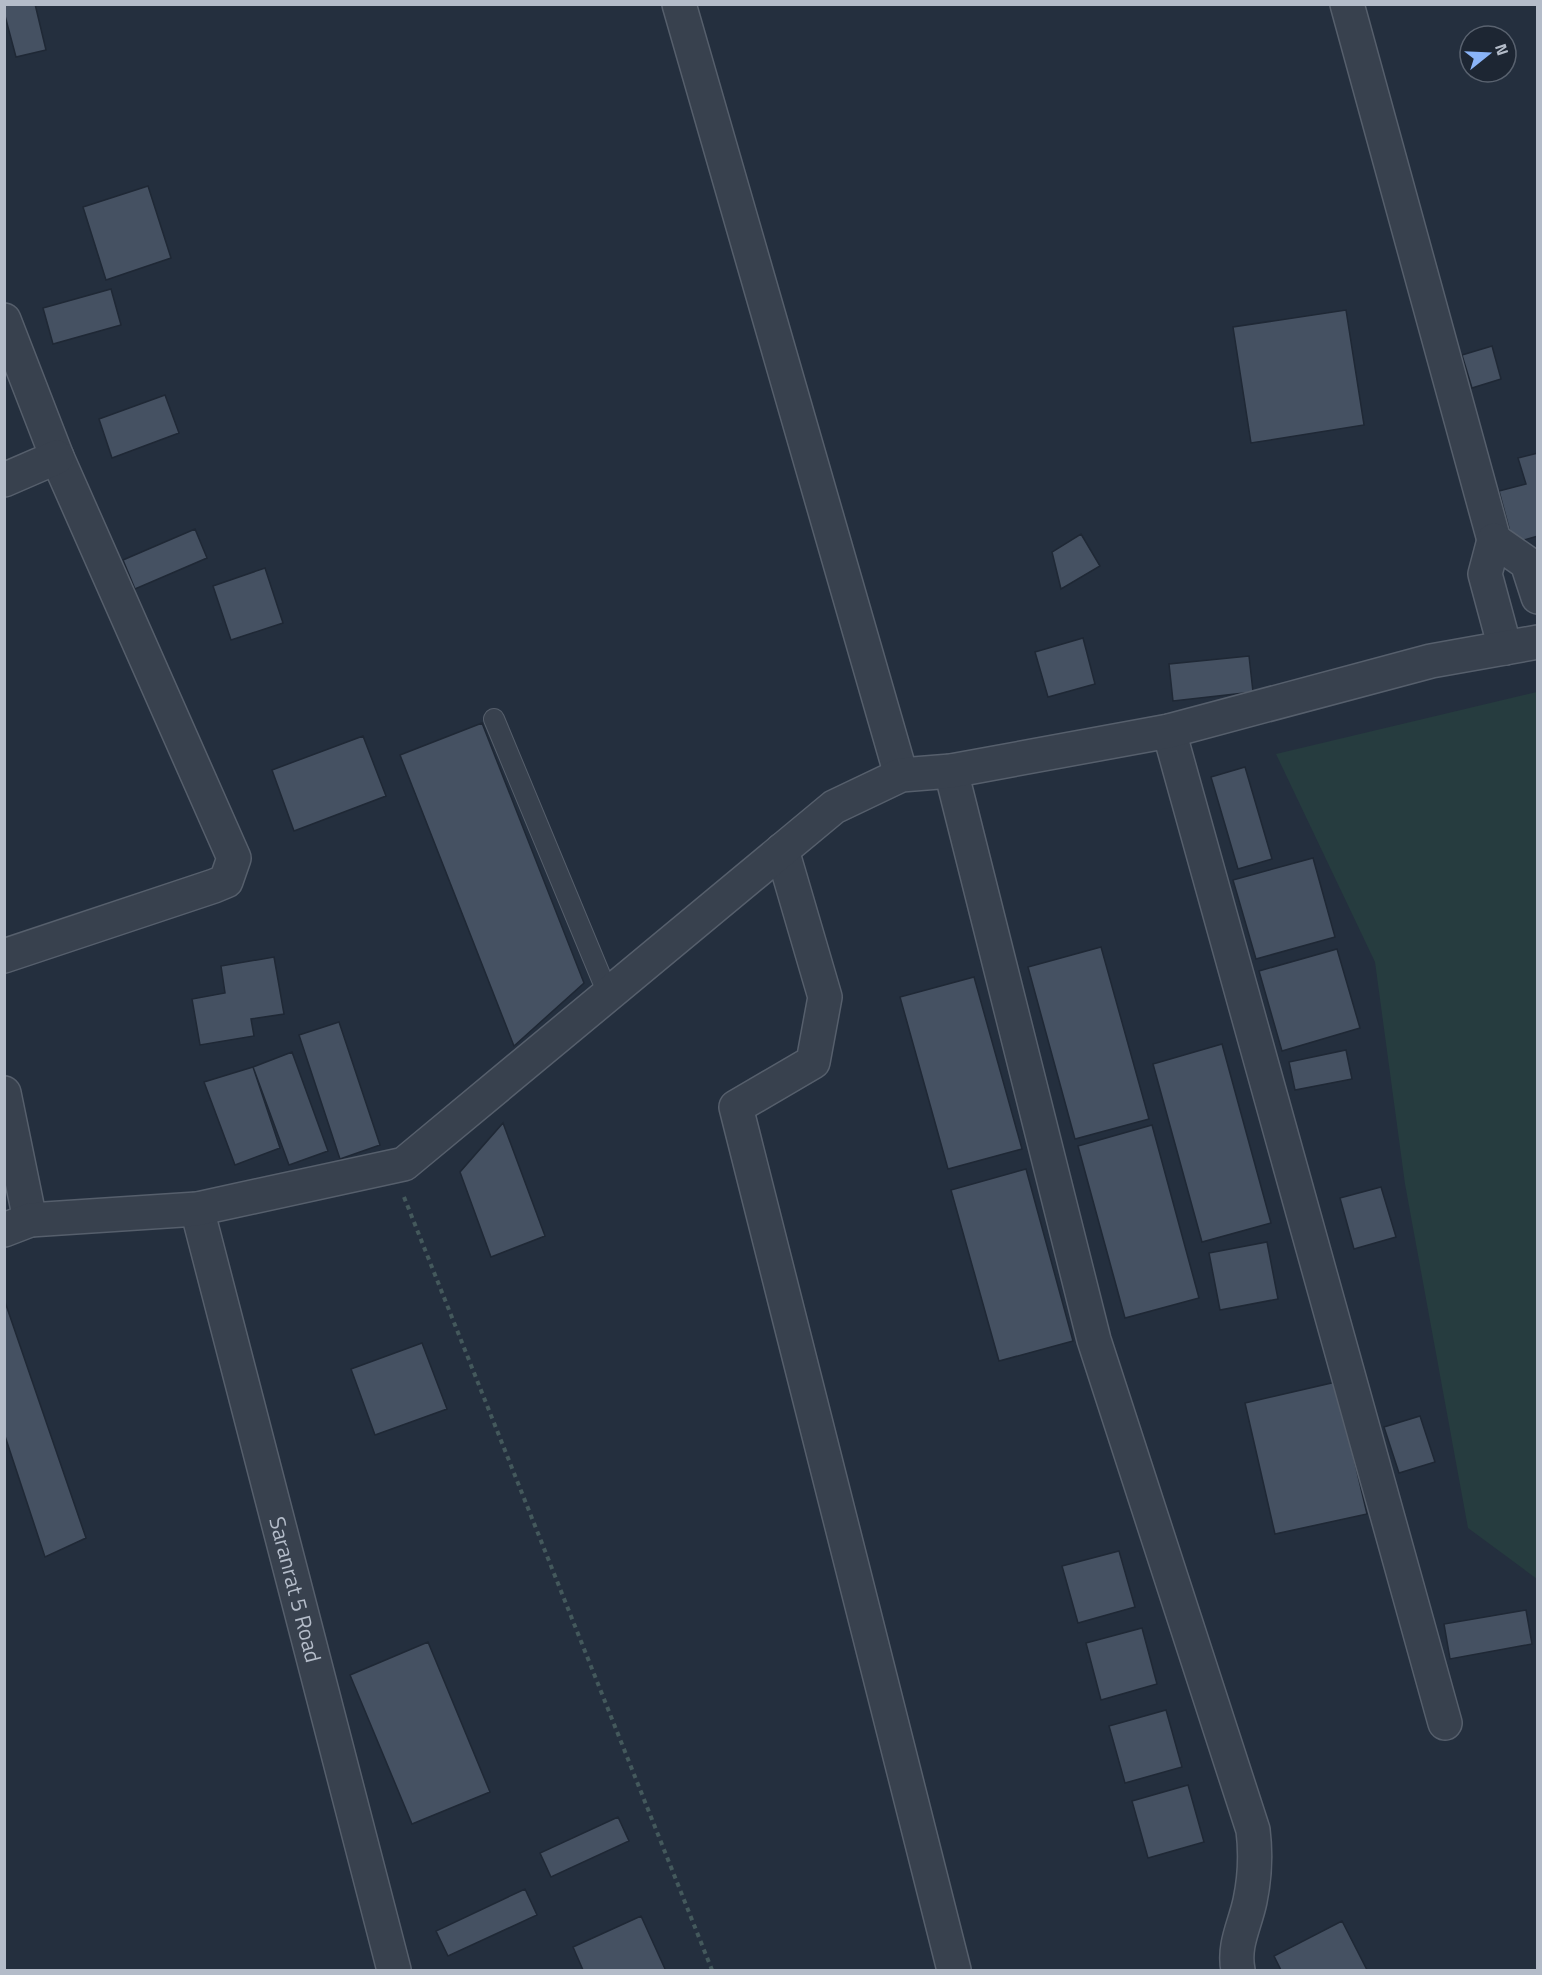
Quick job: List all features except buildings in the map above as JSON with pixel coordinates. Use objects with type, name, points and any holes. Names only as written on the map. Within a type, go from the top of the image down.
[{"type":"street","points":[[679,4],[901,775]]},
{"type":"street","points":[[1347,4],[1494,540],[1485,574],[1504,648]]},
{"type":"street","points":[[4,320],[57,457],[234,858],[226,880],[214,886],[4,956]]},
{"type":"street","points":[[4,480],[57,457]]},
{"type":"street","points":[[1494,540],[1527,563],[1538,597]]},
{"type":"street","points":[[4,1093],[17,1225],[196,1209],[404,1164],[834,807],[901,775],[951,771],[1169,731],[1431,661],[1538,642]]},
{"type":"street","points":[[1169,731],[1445,1723]]},
{"type":"street","points":[[951,771],[1094,1340],[1253,1830],[1256,1856],[1254,1881],[1250,1904],[1238,1939],[1236,1955],[1238,1971]]},
{"type":"street","points":[[782,850],[825,997],[813,1062],[736,1107],[954,1971]]},
{"type":"street","name":"Saranrat 5 Road","points":[[196,1209],[394,1971]]},
{"type":"lane","points":[[494,719],[608,994]]},
{"type":"path","points":[[392,1166],[712,1971]]},
{"type":"green space","points":[[1538,692],[1537,1579],[1468,1528],[1405,1184],[1375,962],[1276,754]]}]
